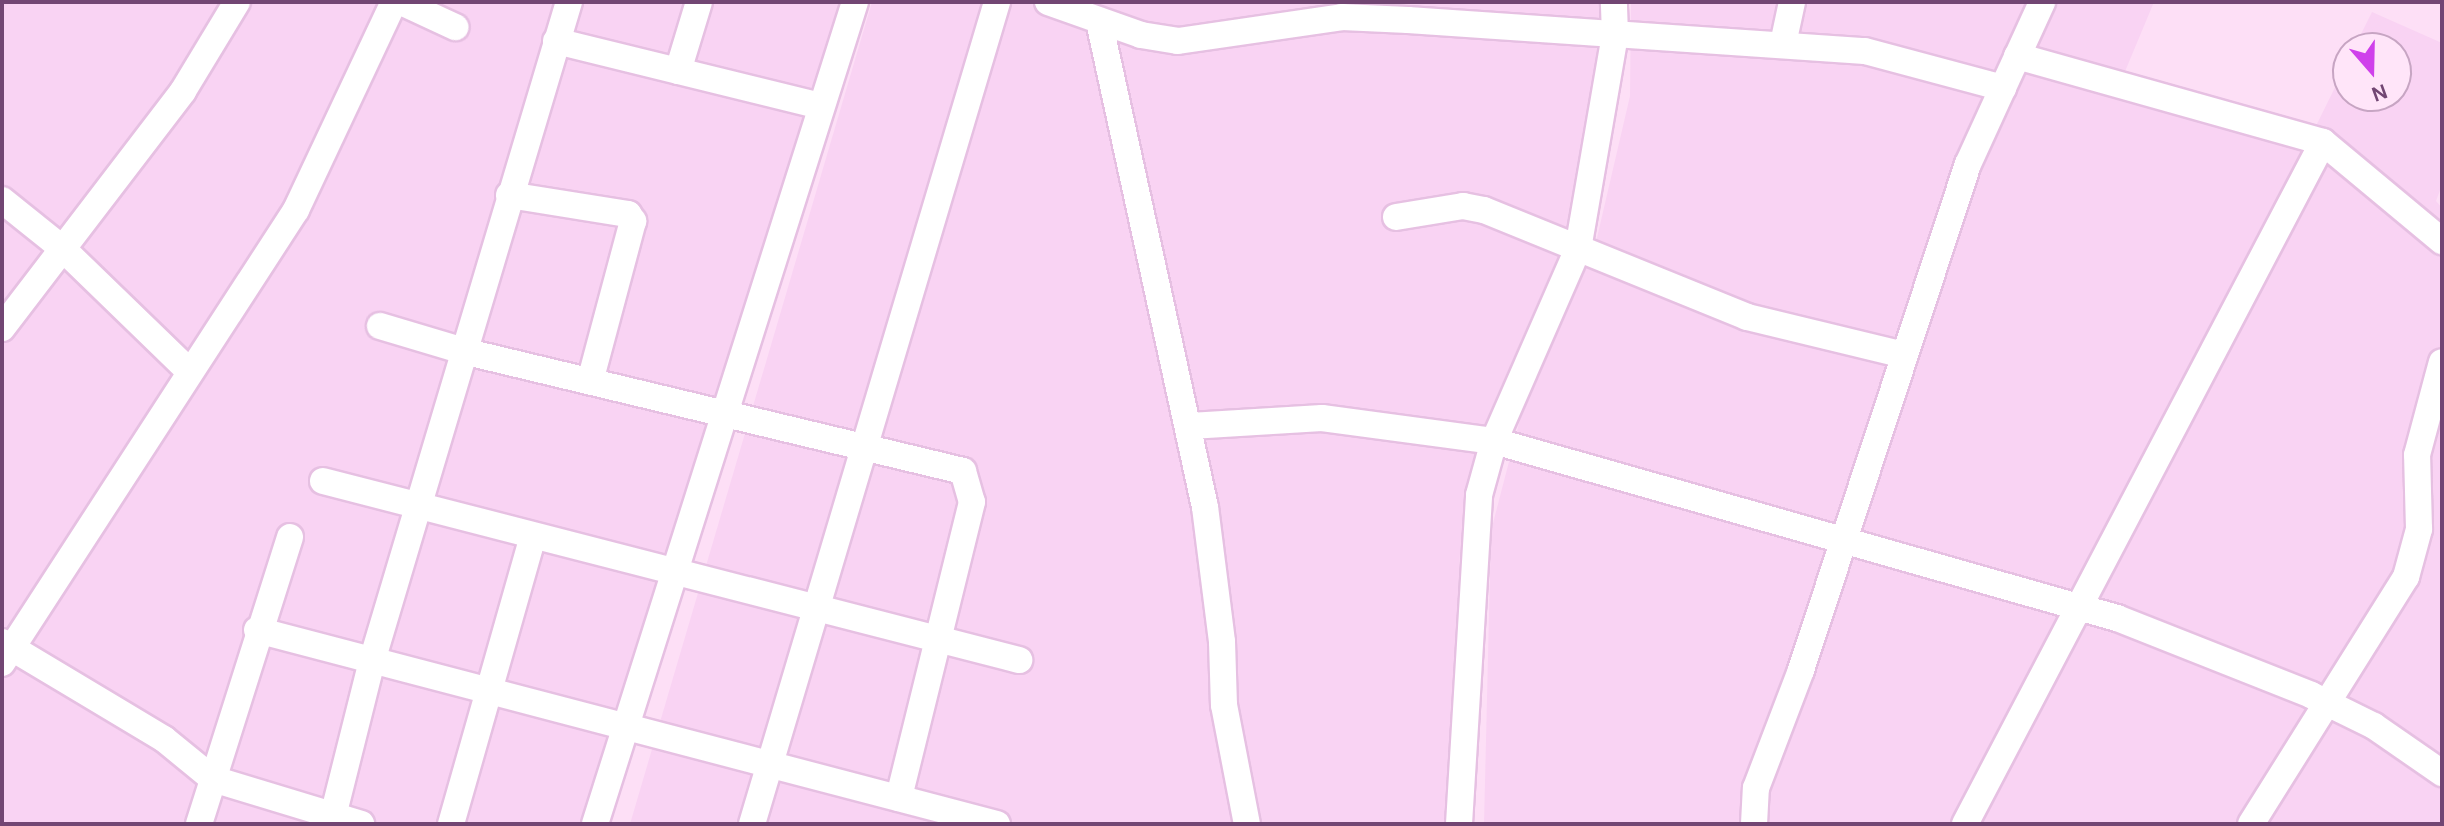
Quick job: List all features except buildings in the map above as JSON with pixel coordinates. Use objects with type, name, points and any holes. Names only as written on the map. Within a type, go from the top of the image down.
[{"type":"street","points":[[2,328],[183,91],[237,2]]},
{"type":"street","points":[[361,824],[332,820],[213,779],[164,739],[5,651],[296,210],[394,2]]},
{"type":"street","points":[[401,2],[455,27]]},
{"type":"street","points":[[332,820],[372,661],[467,352],[509,195],[569,2]]},
{"type":"street","points":[[678,71],[699,2]]},
{"type":"street","points":[[595,824],[855,2]]},
{"type":"street","points":[[752,824],[997,2]]},
{"type":"street","points":[[1048,2],[1099,21],[1178,41],[1306,12],[1865,51],[2003,88]]},
{"type":"street","points":[[1459,824],[1479,495],[1494,441],[1578,249],[1615,35],[1614,2]]},
{"type":"street","points":[[1783,44],[1792,2]]},
{"type":"street","points":[[1754,824],[1756,788],[1801,670],[1968,164],[2042,2]]},
{"type":"street","points":[[1099,21],[1190,426],[1215,582],[1224,705],[1247,824]]},
{"type":"street","points":[[556,41],[820,106]]},
{"type":"street","points":[[2017,56],[2323,142],[2442,241]]},
{"type":"street","points":[[1965,824],[2323,142]]},
{"type":"street","points":[[509,195],[628,214],[633,221],[590,381]]},
{"type":"street","points":[[2,200],[62,248],[189,371]]},
{"type":"street","points":[[1396,217],[1463,206],[1747,317],[1904,355]]},
{"type":"street","points":[[380,326],[467,352],[963,471],[972,489],[940,642],[899,798]]},
{"type":"street","points":[[2251,824],[2394,600],[2414,554],[2419,529],[2417,455],[2442,362]]},
{"type":"street","points":[[1190,426],[1322,418],[1494,441],[2077,606],[2327,703],[2374,726],[2442,773]]},
{"type":"street","points":[[323,481],[815,612],[1019,660]]},
{"type":"street","points":[[199,824],[257,630],[290,537]]},
{"type":"street","points":[[451,824],[533,537]]},
{"type":"street","points":[[257,630],[624,730],[770,764],[997,824]]},
{"type":"shaded area","points":[[2,2],[842,2],[608,824],[2,824]]},
{"type":"shaded area","points":[[872,2],[1604,2],[1602,94],[1575,217],[1484,425],[1460,552],[1449,824],[630,824]]},
{"type":"shaded area","points":[[1631,2],[2154,2],[2116,93],[2312,134],[2332,93],[2332,112],[2412,112],[2412,32],[2362,32],[2372,12],[2442,43],[2442,185],[2436,201],[2442,208],[2442,824],[1484,824],[1491,531],[1525,400],[1596,242],[1630,96]]}]
